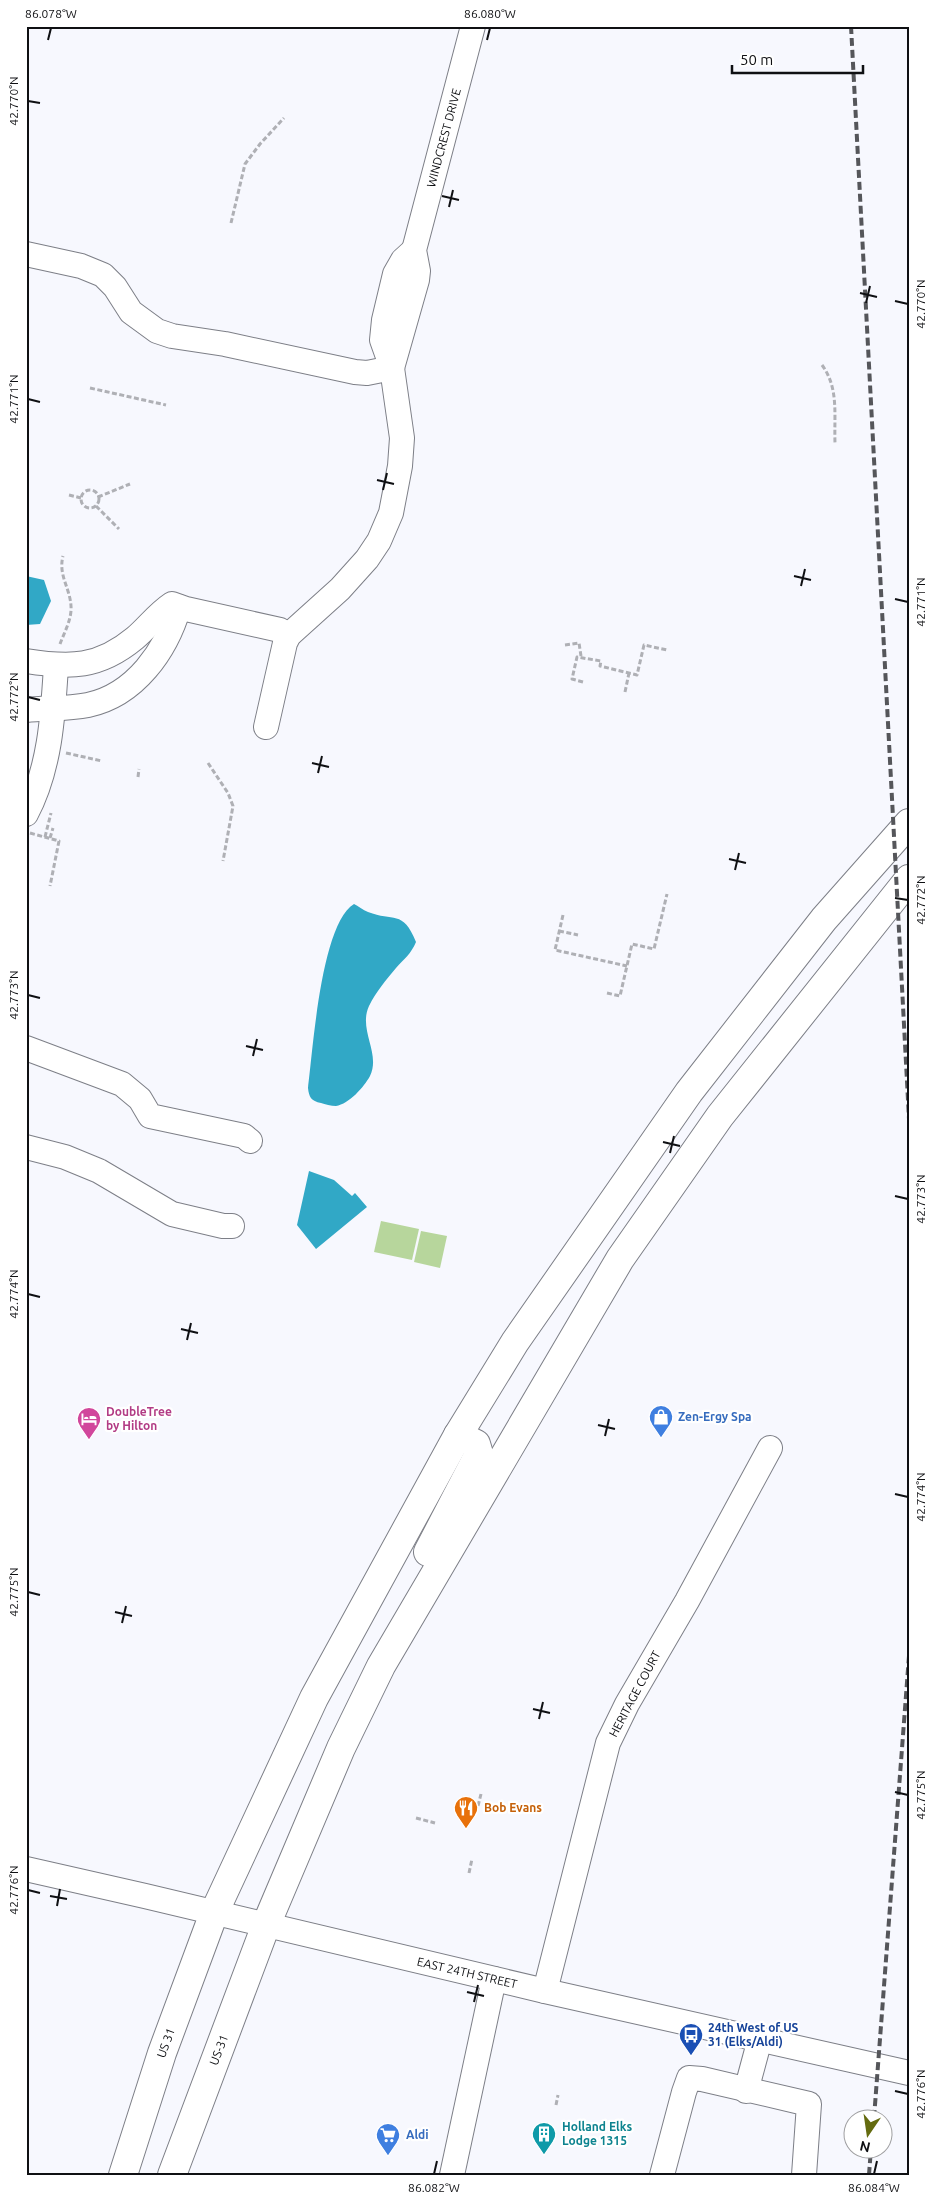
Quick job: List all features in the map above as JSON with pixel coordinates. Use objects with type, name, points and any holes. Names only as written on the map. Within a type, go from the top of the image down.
[{"type":"highway","name":"US 31","points":[[123,2175],[162,2054],[214,1912],[314,1698],[458,1436],[515,1342],[689,1092],[824,919],[909,823]]},
{"type":"highway","name":"US-31","points":[[172,2175],[266,1925],[340,1748],[381,1666],[620,1259],[720,1116],[909,879]]},
{"type":"highway","points":[[381,1666],[382,1639],[479,1454],[476,1444],[458,1436]]},
{"type":"street","name":"WINDCREST DRIVE","points":[[392,368],[417,280],[418,271],[414,250],[474,26]]},
{"type":"street","points":[[26,254],[80,266],[103,275],[115,287],[124,303],[142,322],[157,331],[172,336],[224,344],[355,372],[367,373],[392,368],[402,438],[400,466],[391,513],[379,541],[367,559],[340,589],[289,635],[285,643],[266,727]]},
{"type":"street","points":[[26,661],[56,657],[88,663],[118,651],[160,612],[175,606],[280,630],[289,635]]},
{"type":"street","points":[[26,710],[98,702],[115,695],[130,685],[143,674],[158,654],[172,626],[175,606]]},
{"type":"street","points":[[27,823],[42,777],[53,708],[56,657]]},
{"type":"street","points":[[26,1048],[122,1084],[140,1099],[150,1116],[244,1136],[250,1141]]},
{"type":"street","points":[[26,1147],[65,1157],[100,1171],[172,1214],[223,1226],[232,1226]]},
{"type":"street","name":"HERITAGE COURT","points":[[545,1991],[608,1744],[627,1704],[687,1601],[770,1448]]},
{"type":"street","name":"EAST 24TH STREET","points":[[26,1870],[214,1912],[545,1991],[909,2073]]},
{"type":"street","points":[[452,2175],[494,1979]]},
{"type":"street","points":[[746,2091],[760,2039]]},
{"type":"street","points":[[662,2175],[689,2078],[702,2079],[746,2091],[809,2104],[804,2175]]},
{"type":"path","points":[[231,224],[245,164],[284,118]]},
{"type":"path","points":[[822,365],[829,374],[834,386],[835,443]]},
{"type":"path","points":[[90,388],[166,405]]},
{"type":"path","points":[[98,497],[130,484]]},
{"type":"path","points":[[81,498],[83,493],[89,491],[94,492],[98,497]]},
{"type":"path","points":[[69,495],[81,498]]},
{"type":"path","points":[[96,506],[98,497]]},
{"type":"path","points":[[81,498],[85,507],[96,506]]},
{"type":"path","points":[[96,506],[119,529]]},
{"type":"path","points":[[56,657],[71,614],[70,599],[60,569],[62,556]]},
{"type":"path","points":[[565,645],[579,643],[581,656]]},
{"type":"path","points":[[584,682],[572,680],[577,657],[581,656],[601,661],[600,666],[637,675],[644,645],[667,650]]},
{"type":"path","points":[[625,692],[629,673]]},
{"type":"path","points":[[74,755],[102,761]]},
{"type":"path","points":[[208,763],[228,793],[233,806],[223,861]]},
{"type":"path","points":[[138,777],[139,769]]},
{"type":"path","points":[[27,823],[50,838],[59,840],[50,886]]},
{"type":"path","points":[[46,832],[52,830],[50,838]]},
{"type":"path","points":[[607,993],[620,996],[632,944],[654,949],[667,894]]},
{"type":"path","points":[[563,914],[555,950],[627,966]]},
{"type":"path","points":[[559,931],[578,935]]},
{"type":"path","points":[[478,1806],[481,1794]]},
{"type":"path","points":[[416,1818],[435,1823]]},
{"type":"path","points":[[469,1873],[472,1859]]},
{"type":"path","points":[[556,2105],[558,2096]]},
{"type":"green space","points":[[381,1221],[419,1229],[412,1260],[374,1252]]},
{"type":"green space","points":[[421,1231],[447,1236],[440,1268],[414,1262]]},
{"type":"water","points":[[26,576],[44,580],[51,601],[40,624],[26,625]]},
{"type":"water","points":[[354,904],[368,912],[402,921],[407,925],[416,942],[410,953],[381,986],[369,1006],[366,1024],[373,1059],[370,1076],[351,1099],[341,1105],[334,1106],[313,1100],[308,1088],[320,989],[326,961],[343,916]]},
{"type":"water","points":[[309,1171],[334,1180],[352,1196],[355,1193],[367,1207],[316,1249],[297,1225]]},
{"type":"railway","points":[[851,26],[909,1119]]},
{"type":"railway","points":[[875,2108],[909,1656]]},
{"type":"railway","points":[[869,2175],[870,2158]]},
{"type":"place","name":"Zen-Ergy Spa","points":[[661,1438]]},
{"type":"place","name":"DoubleTree by Hilton","points":[[89,1440]]},
{"type":"place","name":"Bob Evans","points":[[466,1829]]},
{"type":"place","name":"24th West of US 31 (Elks/Aldi)","points":[[691,2056]]},
{"type":"place","name":"Holland Elks Lodge 1315","points":[[544,2155]]},
{"type":"place","name":"Aldi","points":[[388,2156]]}]
